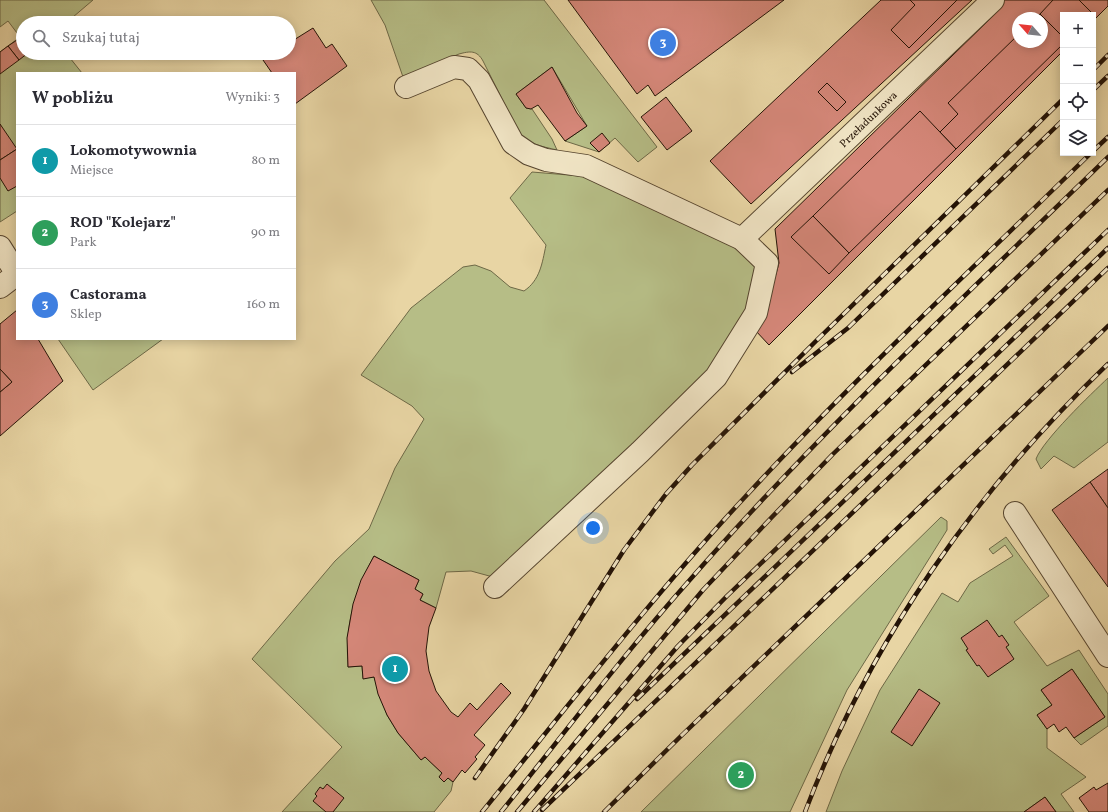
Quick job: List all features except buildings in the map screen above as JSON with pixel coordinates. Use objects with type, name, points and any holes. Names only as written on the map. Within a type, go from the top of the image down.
[{"type":"street","name":"Przeładunkowa","points":[[742,239],[993,0]]},
{"type":"street","points":[[406,87],[454,67],[468,69],[479,80],[513,143],[521,149],[546,160],[586,166],[742,239],[768,263],[756,313],[716,377],[640,452],[495,587]]},
{"type":"street","points":[[0,247],[16,272]]},
{"type":"street","points":[[0,287],[16,275]]},
{"type":"street","points":[[1015,513],[1107,654]]},
{"type":"green space","points":[[0,0],[93,0],[74,16],[16,16],[16,32],[8,21],[0,27]]},
{"type":"green space","points":[[371,0],[544,0],[657,147],[638,162],[615,138],[599,152],[565,141],[587,126],[552,67],[516,94],[526,108],[532,109],[552,139],[557,150],[531,142],[522,136],[518,131],[481,57],[476,53],[467,52],[459,54],[403,77],[385,25]]},
{"type":"green space","points":[[16,40],[16,60],[72,60],[81,72],[16,72],[16,212],[0,222],[0,52]]},
{"type":"green space","points":[[532,172],[593,177],[735,242],[760,263],[751,309],[713,373],[493,577],[471,571],[446,572],[436,608],[420,600],[423,594],[415,589],[419,580],[374,556],[361,583],[352,610],[348,637],[348,667],[362,666],[363,678],[374,677],[387,715],[398,733],[421,760],[425,757],[442,773],[439,777],[444,782],[448,778],[453,782],[451,791],[434,812],[282,812],[342,747],[252,659],[335,561],[369,529],[395,468],[424,419],[412,406],[361,375],[411,308],[463,267],[475,265],[491,271],[510,287],[524,291],[534,282],[540,271],[546,245],[510,198]]},
{"type":"green space","points":[[59,340],[162,340],[93,390]]},
{"type":"green space","points":[[1108,378],[1108,442],[1074,468],[1054,456],[1041,469],[1036,459],[1040,451],[1068,417]]},
{"type":"green space","points":[[941,517],[947,521],[947,530],[847,690],[790,812],[641,812]]},
{"type":"green space","points":[[1006,537],[1049,596],[1014,622],[1047,666],[1079,650],[1108,694],[1108,726],[1081,745],[1074,738],[1105,717],[1072,669],[1041,690],[1052,705],[1037,715],[1047,729],[1047,748],[1086,777],[1061,794],[1074,812],[1056,812],[1045,797],[1024,812],[826,812],[842,771],[880,690],[942,593],[958,602],[970,583],[1013,556],[1005,545],[993,554],[989,549]]},
{"type":"railway","points":[[1096,67],[1108,55]]},
{"type":"railway","points":[[1096,87],[1108,76]]},
{"type":"railway","points":[[475,778],[524,709],[624,550],[666,494],[692,465],[816,341],[1060,102]]},
{"type":"railway","points":[[792,372],[848,328],[1060,123]]},
{"type":"railway","points":[[1096,148],[1108,137]]},
{"type":"railway","points":[[482,812],[578,692],[677,574],[745,497],[873,365],[1088,156]]},
{"type":"railway","points":[[501,812],[640,638],[738,526],[894,365],[1108,157]]},
{"type":"railway","points":[[517,812],[703,590],[772,517],[833,454],[1108,190]]},
{"type":"railway","points":[[534,812],[678,646],[727,596],[1108,230]]},
{"type":"railway","points":[[637,699],[1108,248]]},
{"type":"railway","points":[[542,810],[1108,268]]},
{"type":"railway","points":[[604,812],[680,737],[1108,326]]},
{"type":"railway","points":[[805,812],[831,749],[861,688],[895,628],[931,571],[971,516],[1014,463],[1060,412],[1108,364]]},
{"type":"place","name":"Castorama","points":[[663,43]]},
{"type":"place","name":"Lokomotywownia","points":[[395,669]]},
{"type":"place","name":"ROD \"Kolejarz\"","points":[[741,775]]}]
